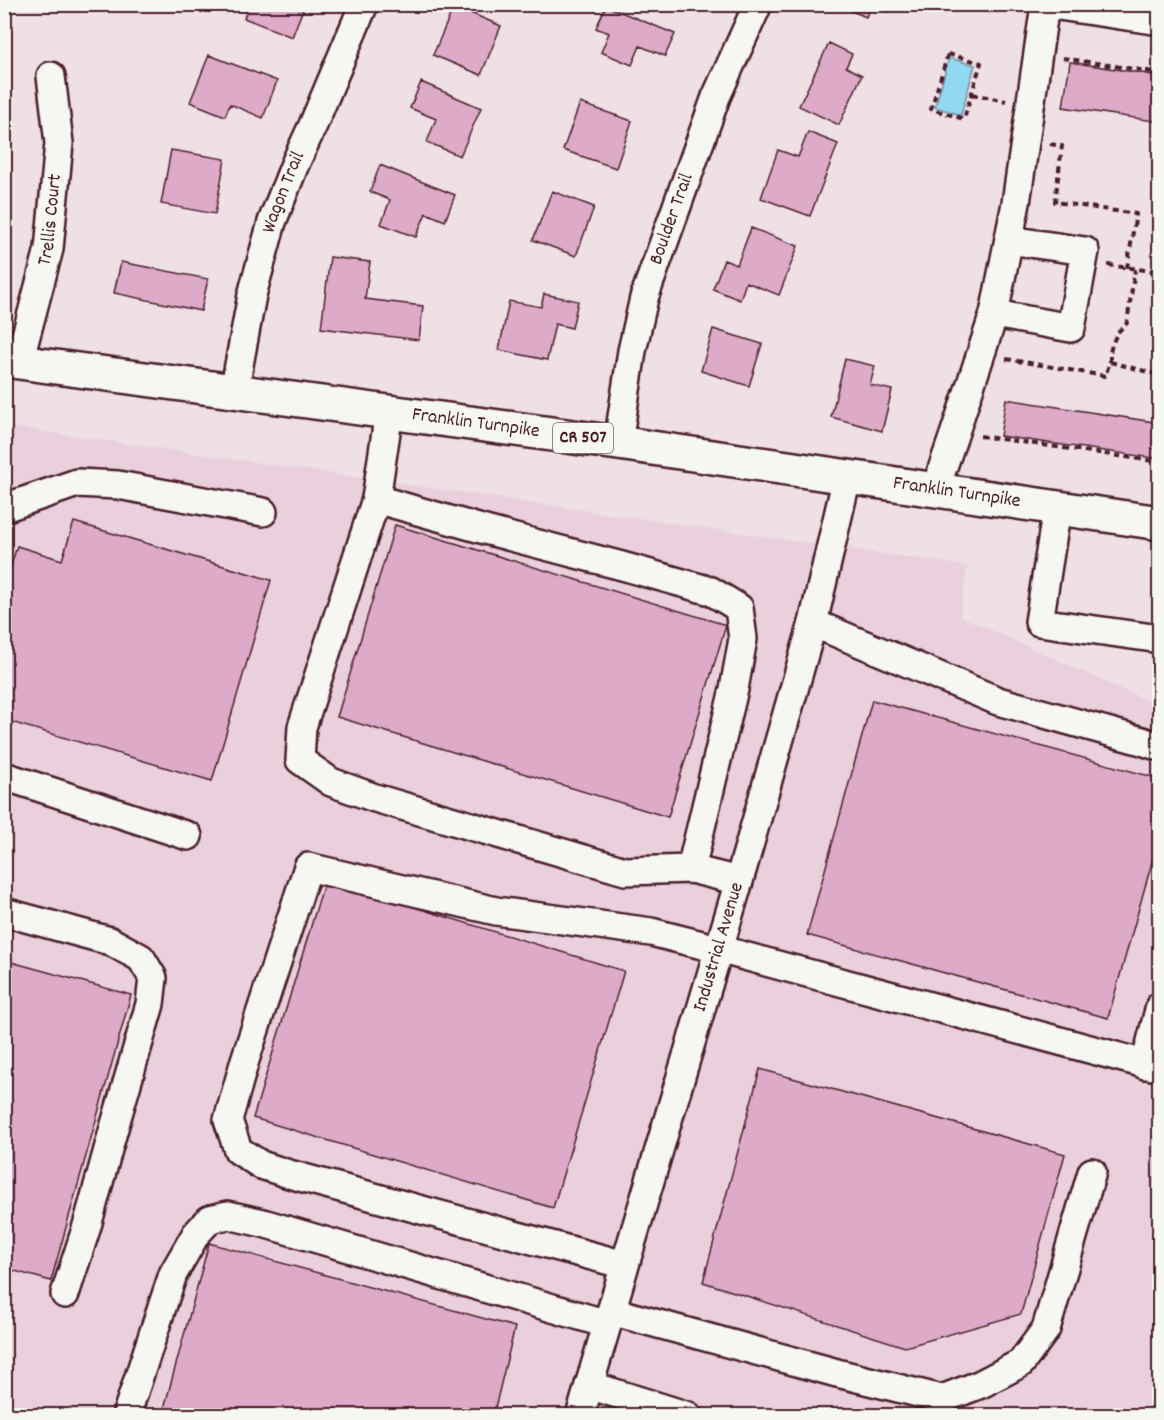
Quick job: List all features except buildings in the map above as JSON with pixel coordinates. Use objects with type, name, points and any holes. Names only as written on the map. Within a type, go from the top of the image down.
[{"type":"main road","name":"Franklin Turnpike","points":[[12,361],[618,443],[1160,523]]},
{"type":"street","name":"Wagon Trail","points":[[234,392],[252,295],[272,222],[364,4]]},
{"type":"street","name":"Boulder Trail","points":[[618,443],[632,351],[644,298],[716,97],[758,4]]},
{"type":"street","points":[[934,490],[994,314],[1009,240],[1042,140],[1030,105],[1045,5],[1160,21]]},
{"type":"street","name":"Trellis Court","points":[[12,361],[49,249],[59,143],[51,76]]},
{"type":"street","points":[[994,314],[1071,328],[1085,251],[1009,240]]},
{"type":"street","points":[[389,412],[376,499],[302,727],[300,760],[331,782],[375,798],[625,871],[691,869],[739,881]]},
{"type":"street","name":"Industrial Avenue","points":[[580,1416],[813,623],[847,477]]},
{"type":"street","points":[[4,508],[77,483],[118,486],[263,512]]},
{"type":"street","points":[[376,499],[711,591],[739,608],[743,639],[735,689],[691,869]]},
{"type":"street","points":[[1057,508],[1040,622],[1160,639]]},
{"type":"street","points":[[813,623],[998,701],[1160,747]]},
{"type":"street","points":[[4,776],[188,836]]},
{"type":"street","points":[[625,1265],[261,1165],[237,1150],[228,1120],[308,867],[496,911],[651,932],[1152,1066],[1160,1006]]},
{"type":"street","points":[[4,912],[110,941],[141,958],[153,978],[150,1005],[87,1226],[65,1294]]},
{"type":"street","points":[[126,1416],[173,1274],[196,1234],[210,1219],[228,1215],[609,1317],[942,1399],[981,1384],[1021,1363],[1046,1329],[1092,1172]]},
{"type":"street","points":[[589,1385],[688,1416]]},
{"type":"path","points":[[948,54],[981,63],[972,94],[964,119],[931,109],[948,54]]},
{"type":"path","points":[[1062,58],[1160,73]]},
{"type":"path","points":[[972,94],[1030,105]]},
{"type":"path","points":[[1042,140],[1062,146],[1055,202],[1136,214],[1127,268]]},
{"type":"path","points":[[1083,261],[1160,272]]},
{"type":"path","points":[[981,355],[1105,376],[1112,345],[1117,333],[1127,323],[1135,269]]},
{"type":"path","points":[[1110,362],[1160,375]]},
{"type":"path","points":[[955,432],[1160,462]]},
{"type":"shaded area","points":[[5,426],[967,566],[960,616],[1159,706],[1159,1415],[5,1416]]},
{"type":"water","points":[[949,58],[975,65],[961,115],[935,107]]}]
